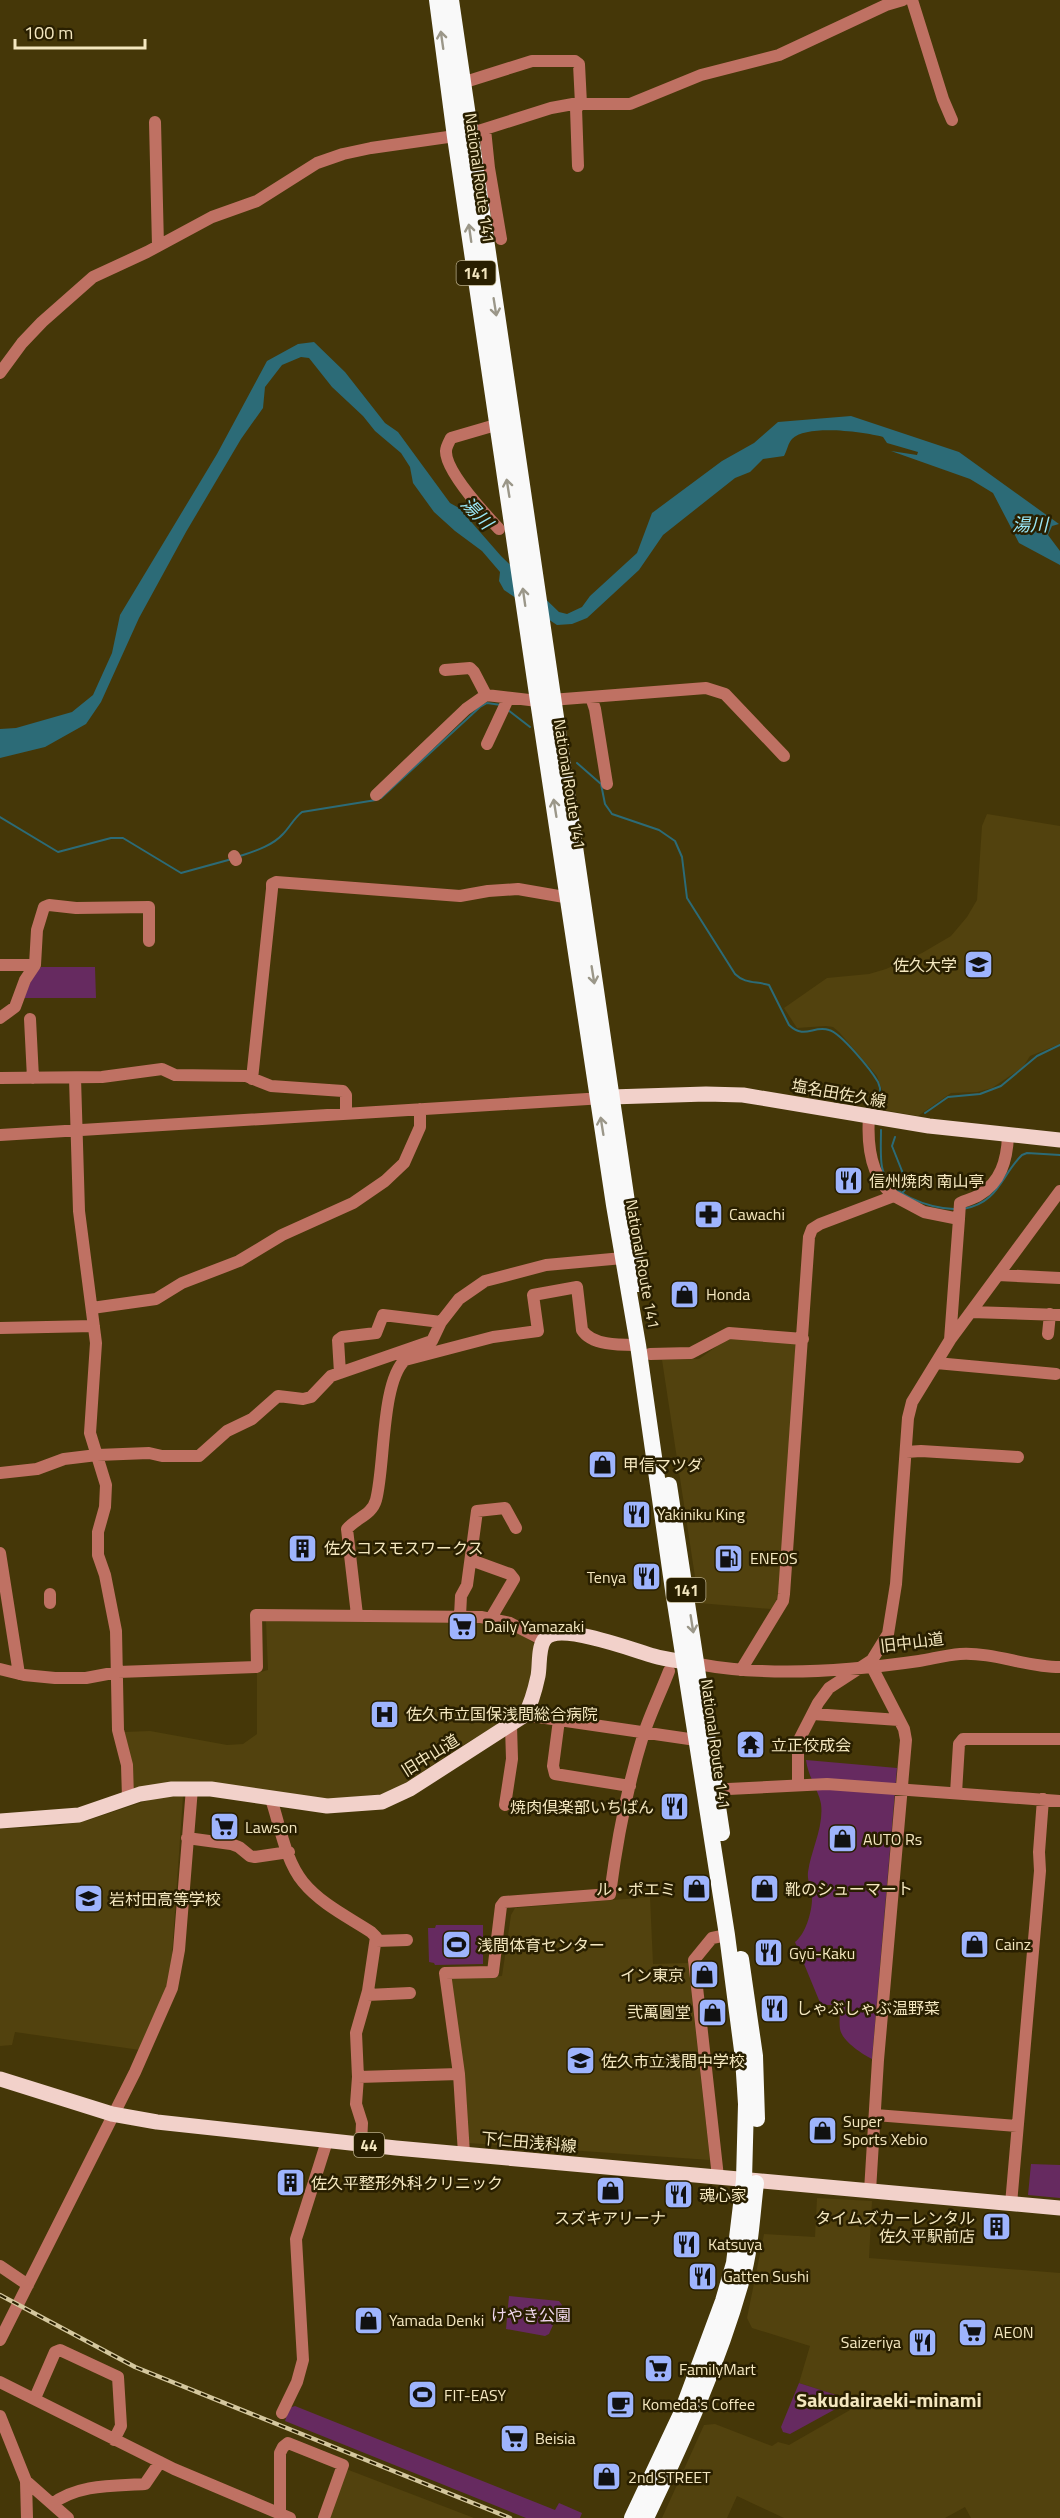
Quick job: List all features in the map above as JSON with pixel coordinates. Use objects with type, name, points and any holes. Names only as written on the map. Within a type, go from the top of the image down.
[{"type":"highway","name":"National Route 141","points":[[437,0],[470,133],[499,424],[524,545]]},
{"type":"highway","name":"National Route 141","points":[[451,0],[546,700],[570,898],[605,1098],[623,1258],[644,1350]]},
{"type":"highway","name":"National Route 141","points":[[546,700],[710,1790],[755,2056],[758,2135],[736,2251],[723,2301],[681,2414],[632,2518]]},
{"type":"highway","name":"National Route 141","points":[[646,2518],[700,2398],[742,2278],[750,2180],[743,2058],[726,1935],[710,1790],[696,1740],[692,1663]]},
{"type":"main road","name":"塩名田佐久線","points":[[605,1098],[731,1095],[773,1099],[930,1126],[1060,1140]]},
{"type":"main road","name":"旧中山道","points":[[543,1640],[555,1634],[581,1635],[655,1656],[692,1663]]},
{"type":"main road","points":[[525,1715],[533,1700],[543,1640]]},
{"type":"main road","name":"旧中山道","points":[[0,1821],[79,1815],[153,1791],[192,1788],[327,1806],[382,1802],[410,1789],[525,1715]]},
{"type":"main road","name":"下仁田浅科線","points":[[0,2079],[112,2114],[167,2123],[327,2141],[1060,2208]]},
{"type":"street","points":[[0,373],[22,343],[93,277],[212,217],[257,201],[317,163],[371,148],[470,133],[551,108],[581,104],[630,104],[701,75],[779,55],[903,0]]},
{"type":"street","points":[[912,0],[943,99],[952,120]]},
{"type":"street","points":[[462,83],[532,61],[575,61],[580,67],[581,104]]},
{"type":"street","points":[[578,166],[576,108],[581,104]]},
{"type":"street","points":[[155,122],[158,246]]},
{"type":"street","points":[[470,133],[489,168],[501,239]]},
{"type":"street","points":[[499,424],[451,438],[446,452],[450,465],[472,499],[499,529]]},
{"type":"street","points":[[445,670],[470,668],[486,695],[505,704],[695,687],[715,690],[725,694],[784,756]]},
{"type":"street","points":[[376,795],[466,709],[486,695]]},
{"type":"street","points":[[591,697],[595,709],[606,784]]},
{"type":"street","points":[[487,744],[505,704]]},
{"type":"street","points":[[252,1079],[272,884],[282,882],[316,884],[460,896],[518,889],[570,898]]},
{"type":"street","points":[[0,1018],[15,1007],[25,980],[35,965],[41,914],[44,907],[49,905],[76,908],[149,907],[149,941]]},
{"type":"street","points":[[0,965],[35,965]]},
{"type":"street","points":[[30,1018],[33,1078]]},
{"type":"street","points":[[0,1078],[102,1077],[139,1070],[162,1069],[175,1075],[246,1076],[271,1086],[343,1091],[346,1095],[346,1113]]},
{"type":"street","points":[[75,1078],[79,1211],[97,1358],[90,1433],[106,1485],[105,1507],[98,1532],[98,1555],[105,1575],[116,1631],[118,1730],[127,1765],[128,1798]]},
{"type":"street","points":[[0,1135],[605,1098]]},
{"type":"street","points":[[92,1308],[156,1299],[182,1283],[239,1261],[282,1235],[353,1203],[386,1181],[404,1163],[420,1127],[420,1109]]},
{"type":"street","points":[[870,1116],[869,1147],[876,1172],[885,1188],[894,1197],[924,1212],[959,1213]]},
{"type":"street","points":[[950,1340],[959,1213],[963,1201],[980,1194],[996,1179],[1006,1160],[1008,1136]]},
{"type":"street","points":[[798,1784],[798,1742],[813,1714],[829,1688],[868,1666],[881,1648],[891,1624],[897,1584],[910,1409],[950,1340],[1060,1191]]},
{"type":"street","points":[[741,1670],[783,1600],[784,1594],[810,1232],[820,1224],[894,1197]]},
{"type":"street","points":[[357,1615],[347,1530],[369,1512],[376,1500],[384,1424],[398,1367],[404,1357],[432,1341],[441,1322],[459,1299],[485,1281],[546,1265],[623,1258]]},
{"type":"street","points":[[998,1275],[1057,1281]]},
{"type":"street","points":[[0,1473],[37,1469],[64,1459],[97,1455],[140,1453],[199,1456],[227,1431],[237,1424],[252,1419],[278,1396],[303,1399],[311,1397],[331,1376],[493,1337],[538,1331],[533,1295],[577,1287],[582,1330],[585,1335],[606,1343],[644,1350],[691,1353],[729,1333],[803,1339]]},
{"type":"street","points":[[970,1312],[1055,1314],[1048,1334]]},
{"type":"street","points":[[340,1373],[338,1340],[342,1337],[376,1333],[382,1316],[441,1322]]},
{"type":"street","points":[[0,1328],[94,1326]]},
{"type":"street","points":[[936,1363],[1009,1374],[1056,1374]]},
{"type":"street","points":[[906,1452],[921,1450],[1018,1457]]},
{"type":"street","points":[[460,1616],[460,1596],[467,1585],[477,1511],[505,1508],[516,1528]]},
{"type":"street","points":[[0,1553],[19,1674]]},
{"type":"street","points":[[471,1560],[510,1574],[514,1579],[491,1618]]},
{"type":"street","points":[[0,1669],[19,1674],[76,1678],[110,1676],[118,1672],[257,1667],[256,1615],[491,1618],[523,1628],[543,1640]]},
{"type":"street","name":"旧中山道","points":[[692,1663],[741,1670],[820,1671],[968,1654],[1060,1667]]},
{"type":"street","points":[[868,1666],[906,1734],[870,2191]]},
{"type":"street","points":[[464,2154],[459,2074],[445,1973],[493,1972],[501,1906],[504,1902],[610,1894],[616,1847],[630,1786],[644,1734],[669,1671]]},
{"type":"street","points":[[813,1714],[899,1720]]},
{"type":"street","points":[[525,1715],[696,1740]]},
{"type":"street","points":[[559,1720],[553,1766],[555,1774],[630,1786]]},
{"type":"street","points":[[505,1805],[512,1759],[511,1726]]},
{"type":"street","points":[[956,1793],[959,1744],[963,1739],[1060,1739]]},
{"type":"street","points":[[710,1790],[798,1784],[901,1788],[1060,1801]]},
{"type":"street","points":[[0,2340],[140,2062],[175,1978],[192,1788]]},
{"type":"street","points":[[271,1799],[288,1852],[304,1883],[321,1899],[376,1937],[367,1995],[356,2033],[358,2077],[356,2104],[362,2123],[361,2144]]},
{"type":"street","points":[[1011,2204],[1041,1871],[1039,1852],[1043,1799]]},
{"type":"street","points":[[188,1838],[231,1844],[255,1857],[288,1852]]},
{"type":"street","points":[[718,2177],[694,1960],[712,1938],[726,1935]]},
{"type":"street","points":[[376,1941],[407,1940]]},
{"type":"street","points":[[367,1995],[410,1993]]},
{"type":"street","points":[[358,2077],[459,2074]]},
{"type":"street","points":[[875,2115],[1017,2126]]},
{"type":"street","points":[[282,2413],[297,2382],[303,2360],[296,2239],[327,2141]]},
{"type":"street","points":[[0,2266],[28,2285]]},
{"type":"street","points":[[35,2398],[55,2352],[60,2350],[118,2376],[121,2426],[114,2440]]},
{"type":"street","points":[[0,2382],[160,2462],[285,2516],[280,2453],[282,2447],[288,2443],[343,2465],[324,2518]]},
{"type":"street","points":[[0,2416],[26,2481],[27,2518]]},
{"type":"street","points":[[52,2504],[68,2493],[86,2489],[146,2484],[160,2462]]},
{"type":"street","points":[[26,2481],[68,2518]]},
{"type":"shaded area","name":"佐久大学","points":[[987,814],[1060,826],[1060,1044],[1030,1056],[1023,1067],[992,1088],[977,1092],[951,1093],[918,1116],[885,1110],[884,1096],[877,1076],[839,1032],[833,1027],[826,1026],[797,1028],[784,1008],[827,978],[869,974],[886,969],[922,953],[951,936],[967,917],[977,900],[982,826]]},
{"type":"shaded area","points":[[731,1336],[796,1342],[779,1596],[771,1609],[699,1603],[662,1360],[699,1359]]},
{"type":"shaded area","name":"佐久市立国保浅間総合病院","points":[[266,1621],[470,1622],[506,1627],[535,1644],[527,1697],[520,1708],[506,1720],[458,1748],[390,1793],[323,1800],[133,1791],[124,1732],[150,1731],[227,1745],[243,1744],[257,1734],[257,1673],[268,1670]]},
{"type":"shaded area","name":"岩村田高等学校","points":[[183,1796],[171,1969],[166,1994],[140,2050],[15,2032],[12,2045],[0,2046],[0,1829],[58,1826],[89,1820],[155,1798]]},
{"type":"shaded area","name":"佐久市立浅間中学校","points":[[650,1897],[653,1964],[688,1963],[710,2160],[469,2143],[451,1979],[502,1976],[511,1915],[515,1908]]},
{"type":"shaded area","points":[[817,2198],[872,2201],[869,2258],[1060,2273],[1060,2518],[971,2518],[965,2507],[945,2518],[784,2518],[737,2496],[727,2518],[662,2518],[704,2425],[715,2424],[772,2446],[778,2442],[789,2445],[857,2406],[852,2400],[799,2383],[810,2346],[752,2328],[747,2318],[764,2234],[815,2237]]},
{"type":"shaded area","points":[[346,2469],[474,2518],[329,2518]]},
{"type":"green space","points":[[41,967],[95,967],[96,998],[24,998],[33,975]]},
{"type":"green space","points":[[806,1760],[897,1768],[872,2059],[853,2047],[844,2038],[840,2026],[840,2008],[837,2005],[821,2005],[795,1942],[802,1933],[810,1914],[812,1895],[808,1872],[821,1813],[820,1799]]},
{"type":"green space","name":"浅間体育センター","points":[[436,1925],[483,1925],[483,1964],[435,1965],[429,1962],[428,1928],[435,1928]]},
{"type":"green space","points":[[1031,2164],[1060,2165],[1060,2198],[1028,2195]]},
{"type":"green space","name":"けやき公園","points":[[509,2296],[559,2301],[562,2305],[549,2334],[545,2336],[506,2329]]},
{"type":"green space","points":[[799,2383],[852,2400],[790,2434],[783,2432],[781,2427]]},
{"type":"green space","points":[[295,2406],[555,2510],[559,2503],[582,2513],[580,2518],[526,2518],[285,2421],[289,2408]]},
{"type":"water","name":"湯川","points":[[314,342],[345,372],[385,423],[398,432],[450,503],[459,508],[501,556],[559,612],[567,614],[582,607],[590,596],[637,553],[652,513],[722,461],[754,443],[778,422],[851,416],[959,452],[1059,524],[1052,526],[1048,535],[1060,551],[1060,565],[1019,543],[993,493],[970,479],[891,451],[917,455],[918,452],[887,443],[883,437],[850,431],[822,430],[799,434],[789,443],[784,456],[763,459],[750,472],[735,478],[663,535],[639,570],[587,618],[572,624],[557,625],[504,590],[499,581],[500,572],[482,551],[434,512],[413,483],[410,467],[401,453],[375,431],[363,416],[332,387],[309,358],[301,357],[282,365],[265,387],[263,408],[241,439],[186,532],[139,618],[101,702],[86,724],[45,747],[0,758],[0,729],[16,728],[72,712],[93,695],[112,653],[120,615],[217,454],[267,361],[298,344]]},
{"type":"waterway","points":[[381,798],[480,707],[487,703],[501,705]]},
{"type":"waterway","points":[[508,710],[530,727]]},
{"type":"waterway","points":[[577,763],[601,784],[605,804],[612,814],[659,830],[675,841],[682,857],[687,898],[735,974],[747,981],[769,985],[789,1025],[795,1029],[804,1032],[818,1029],[829,1030],[841,1038],[863,1061],[878,1082],[881,1108]]},
{"type":"waterway","points":[[240,856],[274,842],[302,812],[376,800]]},
{"type":"waterway","points":[[0,817],[58,852],[111,838],[123,838],[181,873],[232,859]]},
{"type":"waterway","points":[[925,1113],[948,1097],[980,1094],[1001,1086],[1037,1056],[1060,1045]]},
{"type":"waterway","points":[[881,1130],[882,1167],[892,1185],[922,1203],[954,1209]]},
{"type":"waterway","points":[[895,1137],[892,1146],[908,1186],[903,1192]]},
{"type":"waterway","points":[[963,1209],[975,1206],[992,1195],[1022,1155],[1027,1153],[1060,1155]]},
{"type":"railway","points":[[0,2295],[135,2367],[510,2518]]},
{"type":"place","name":"佐久大学","points":[[978,965]]},
{"type":"place","name":"信州焼肉 南山亭","points":[[848,1181]]},
{"type":"place","name":"Cawachi","points":[[708,1214]]},
{"type":"place","name":"Honda","points":[[685,1294]]},
{"type":"place","name":"甲信マツダ","points":[[602,1465]]},
{"type":"place","name":"Yakiniku King","points":[[636,1514]]},
{"type":"place","name":"佐久コスモスワークス","points":[[303,1548]]},
{"type":"place","name":"ENEOS","points":[[729,1558]]},
{"type":"place","name":"Tenya","points":[[647,1577]]},
{"type":"place","name":"Daily Yamazaki","points":[[463,1626]]},
{"type":"place","name":"佐久市立国保浅間総合病院","points":[[385,1714]]},
{"type":"place","name":"立正佼成会","points":[[750,1745]]},
{"type":"place","name":"焼肉倶楽部いちばん","points":[[675,1807]]},
{"type":"place","name":"Lawson","points":[[224,1827]]},
{"type":"place","name":"AUTO Rs","points":[[842,1839]]},
{"type":"place","name":"ル・ポエミ","points":[[697,1889]]},
{"type":"place","name":"靴のシューマート","points":[[764,1889]]},
{"type":"place","name":"岩村田高等学校","points":[[88,1899]]},
{"type":"place","name":"Cainz","points":[[974,1944]]},
{"type":"place","name":"浅間体育センター","points":[[456,1945]]},
{"type":"place","name":"Gyū-Kaku","points":[[768,1953]]},
{"type":"place","name":"イン東京","points":[[705,1975]]},
{"type":"place","name":"しゃぶしゃぶ温野菜","points":[[775,2008]]},
{"type":"place","name":"弐萬圓堂","points":[[712,2012]]},
{"type":"place","name":"佐久市立浅間中学校","points":[[580,2061]]},
{"type":"place","name":"Super Sports Xebio","points":[[822,2130]]},
{"type":"place","name":"佐久平整形外科クリニック","points":[[290,2183]]},
{"type":"place","name":"スズキアリーナ","points":[[610,2190]]},
{"type":"place","name":"魂心家","points":[[678,2195]]},
{"type":"place","name":"タイムズカーレンタル 佐久平駅前店","points":[[996,2227]]},
{"type":"place","name":"Katsuya","points":[[687,2244]]},
{"type":"place","name":"Gatten Sushi","points":[[702,2276]]},
{"type":"place","name":"Yamada Denki","points":[[368,2320]]},
{"type":"place","name":"AEON","points":[[973,2332]]},
{"type":"place","name":"Saizeriya","points":[[922,2342]]},
{"type":"place","name":"FamilyMart","points":[[658,2369]]},
{"type":"place","name":"FIT-EASY","points":[[423,2395]]},
{"type":"place","name":"Komeda's Coffee","points":[[621,2404]]},
{"type":"place","name":"Beisia","points":[[514,2438]]},
{"type":"place","name":"2nd STREET","points":[[607,2477]]},
{"type":"district","name":"Sakudairaeki-minami","points":[[889,2399]]}]
